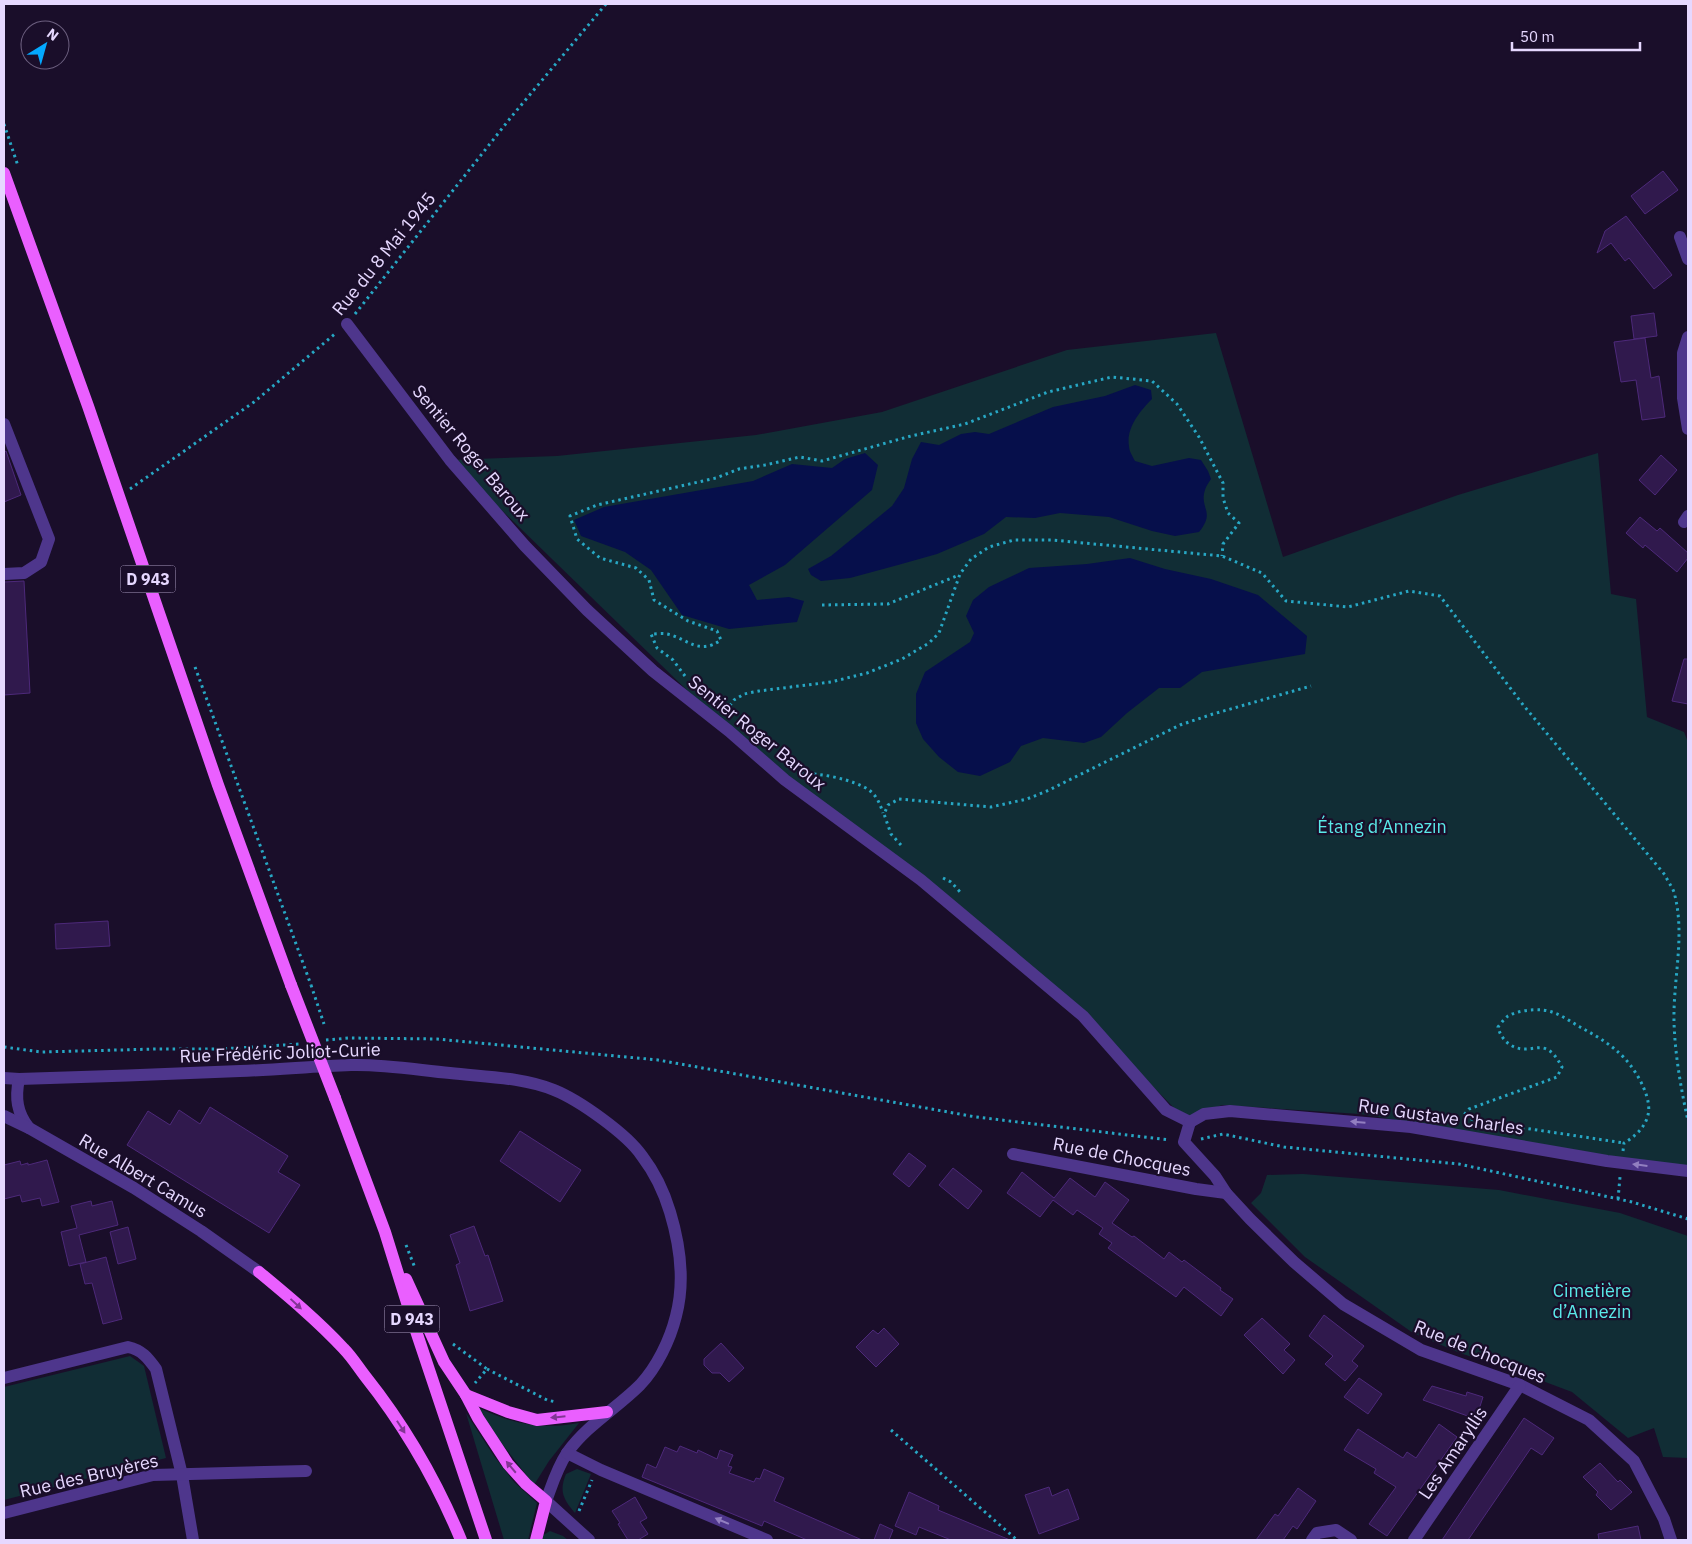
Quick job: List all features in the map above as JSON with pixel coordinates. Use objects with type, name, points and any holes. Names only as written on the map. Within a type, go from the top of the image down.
[{"type":"main road","name":"D 943","points":[[4,173],[88,406],[218,785],[291,985],[336,1098],[385,1232],[486,1540]]},
{"type":"main road","points":[[385,1232],[444,1362],[508,1464],[546,1502],[536,1540]]},
{"type":"main road","points":[[259,1272],[289,1297],[345,1350],[381,1396],[412,1443],[452,1518],[461,1540]]},
{"type":"main road","points":[[466,1395],[508,1412],[537,1420],[607,1412]]},
{"type":"street","points":[[1680,237],[1688,259]]},
{"type":"street","name":"Sentier Roger Baroux","points":[[347,324],[450,460],[519,539],[587,610],[668,684],[729,731],[785,780],[921,880],[1084,1016],[1166,1110],[1190,1122]]},
{"type":"street","points":[[1688,337],[1683,352],[1683,398],[1688,429]]},
{"type":"street","points":[[4,424],[49,538],[41,562],[24,573],[4,574]]},
{"type":"street","name":"Rue Frédéric Joliot-Curie","points":[[4,1078],[292,1070],[359,1065],[488,1077],[527,1083],[553,1090],[575,1101],[618,1132],[641,1154],[663,1189],[680,1255],[680,1285],[677,1314],[665,1349],[641,1384],[588,1428],[567,1453],[556,1474],[546,1502]]},
{"type":"street","points":[[19,1079],[17,1103],[21,1117],[30,1128]]},
{"type":"street","name":"Rue Gustave Charles","points":[[1190,1122],[1204,1114],[1230,1111],[1411,1127],[1621,1163],[1688,1171]]},
{"type":"street","name":"Rue Albert Camus","points":[[4,1116],[30,1128],[165,1208],[259,1272]]},
{"type":"street","name":"Rue de Chocques","points":[[1190,1122],[1184,1142],[1215,1176],[1226,1193],[1294,1262],[1343,1304],[1421,1350],[1520,1385],[1589,1420],[1634,1461],[1664,1519],[1671,1540]]},
{"type":"street","name":"Rue de Chocques","points":[[1013,1154],[1226,1193]]},
{"type":"street","name":"Rue des Bruyères","points":[[4,1378],[128,1348],[136,1349],[145,1355],[156,1369],[182,1475]]},
{"type":"street","name":"Les Amaryllis","points":[[1414,1540],[1520,1385]]},
{"type":"street","points":[[567,1453],[597,1469],[767,1540]]},
{"type":"street","name":"Rue des Bruyères","points":[[4,1513],[153,1475],[306,1471]]},
{"type":"street","points":[[182,1475],[193,1540]]},
{"type":"street","points":[[546,1502],[589,1540]]},
{"type":"street","points":[[1312,1540],[1317,1533],[1336,1530],[1352,1540]]},
{"type":"path","name":"Rue du 8 Mai 1945","points":[[119,496],[254,402],[347,324],[512,116],[606,4]]},
{"type":"path","points":[[668,684],[686,678],[673,660],[657,648],[651,634],[668,634],[691,645],[713,646],[721,640],[716,631],[688,621],[654,600],[649,580],[636,568],[600,558],[577,539],[570,516],[597,505],[716,478],[739,469],[800,457],[822,461],[911,436],[965,424],[1048,392],[1112,377],[1152,381],[1177,404],[1199,437],[1223,483],[1223,498],[1228,513],[1239,523],[1223,544],[1222,556]]},
{"type":"path","points":[[729,731],[729,706],[734,700],[744,694],[831,682],[867,673],[902,659],[929,643],[939,633],[960,574],[971,559],[988,547],[1014,540],[1052,540],[1222,556],[1262,573],[1286,601],[1348,607],[1409,591],[1440,596],[1524,706],[1665,875],[1675,894],[1678,922],[1678,960],[1674,1022],[1682,1091],[1688,1121]]},
{"type":"path","points":[[822,605],[888,604],[960,574]]},
{"type":"path","points":[[884,814],[888,805],[899,799],[990,807],[1027,799],[1047,791],[1180,725],[1312,686]]},
{"type":"path","points":[[785,780],[796,774],[809,773],[832,776],[868,789],[878,799],[891,834],[902,847]]},
{"type":"path","points":[[938,875],[951,882],[964,895]]},
{"type":"path","points":[[1542,1010],[1559,1014],[1618,1051],[1630,1063],[1641,1082],[1649,1114],[1643,1126],[1634,1137],[1624,1143],[1477,1121],[1463,1116],[1469,1109],[1557,1077],[1562,1067],[1555,1055],[1543,1048],[1523,1050],[1511,1046],[1500,1037],[1498,1027],[1508,1016],[1522,1012],[1542,1010]]},
{"type":"path","points":[[349,1038],[437,1039],[658,1060],[976,1117],[1184,1142],[1224,1134],[1284,1147],[1459,1164],[1618,1198],[1688,1219]]},
{"type":"path","points":[[4,1046],[41,1052],[222,1049],[288,1045]]},
{"type":"path","points":[[1618,1198],[1624,1143]]},
{"type":"path","points":[[487,1369],[547,1400],[561,1403]]},
{"type":"path","points":[[891,1430],[1016,1540]]},
{"type":"path","points":[[573,1526],[597,1469]]},
{"type":"green space","name":"Étang d’Annezin","points":[[1216,333],[1283,557],[1458,495],[1598,453],[1611,594],[1636,599],[1647,717],[1684,732],[1688,742],[1688,1169],[1360,1114],[1222,1105],[1186,1120],[1083,1016],[729,731],[450,460],[557,456],[756,435],[882,412],[1067,350]]},
{"type":"green space","name":"Cimetière d’Annezin","points":[[1303,1174],[1499,1190],[1620,1213],[1688,1236],[1688,1458],[1663,1457],[1654,1428],[1628,1438],[1572,1392],[1460,1353],[1413,1333],[1305,1257],[1251,1203],[1261,1193],[1267,1175]]},
{"type":"green space","points":[[130,1356],[144,1366],[166,1458],[4,1500],[4,1387]]},
{"type":"green space","points":[[477,1407],[502,1418],[526,1424],[552,1426],[579,1423],[549,1461],[534,1485],[496,1436]]},
{"type":"green space","points":[[466,1413],[494,1456],[514,1482],[537,1503],[528,1540],[504,1540]]},
{"type":"green space","points":[[577,1469],[591,1474],[575,1513],[563,1495],[563,1485],[566,1474]]},
{"type":"green space","points":[[550,1531],[568,1540],[540,1540],[540,1537]]},
{"type":"shaded area","points":[[1135,385],[1151,390],[1152,399],[1139,414],[1130,433],[1129,448],[1135,461],[1152,466],[1189,458],[1201,460],[1208,471],[1211,479],[1206,487],[1204,496],[1207,514],[1204,525],[1199,532],[1175,536],[1152,531],[1109,517],[1060,513],[1035,518],[1006,517],[984,534],[937,554],[850,578],[821,581],[811,575],[808,569],[831,556],[892,506],[904,488],[912,459],[921,442],[939,445],[961,434],[975,432],[989,434],[1053,407],[1105,396]]},
{"type":"shaded area","points":[[865,453],[878,465],[872,490],[785,565],[749,585],[757,600],[789,597],[804,601],[797,622],[729,629],[682,615],[651,570],[625,552],[581,536],[574,520],[604,507],[753,481],[792,464],[832,468],[845,459]]},
{"type":"shaded area","points":[[1130,558],[1165,569],[1211,579],[1258,595],[1307,636],[1305,654],[1202,672],[1180,688],[1159,688],[1127,713],[1101,737],[1084,743],[1043,738],[1021,746],[1010,762],[980,776],[958,772],[939,757],[923,739],[916,723],[916,694],[925,672],[970,642],[974,633],[966,616],[973,600],[989,587],[1029,568],[1087,564]]},
{"type":"building","points":[[1663,171],[1678,190],[1645,214],[1631,196]]},
{"type":"building","points":[[1626,216],[1672,275],[1654,289],[1629,258],[1625,261],[1611,243],[1597,253],[1605,231]]},
{"type":"building","points":[[1654,313],[1657,336],[1634,339],[1631,316]]},
{"type":"building","points":[[1645,338],[1651,378],[1659,376],[1665,417],[1642,420],[1636,380],[1621,382],[1614,342]]},
{"type":"building","points":[[6,451],[21,495],[4,502],[4,452]]},
{"type":"building","points":[[1661,455],[1677,470],[1655,495],[1639,480]]},
{"type":"building","points":[[1640,517],[1657,531],[1660,528],[1688,553],[1688,558],[1677,572],[1645,545],[1643,548],[1626,533]]},
{"type":"building","points":[[24,581],[30,693],[4,695],[4,582]]},
{"type":"building","points":[[1684,659],[1688,659],[1688,704],[1672,701]]},
{"type":"building","points":[[108,921],[110,946],[56,949],[55,924]]},
{"type":"building","points":[[210,1107],[288,1156],[278,1172],[300,1185],[269,1233],[127,1145],[148,1111],[170,1125],[179,1110],[200,1124]]},
{"type":"building","points":[[520,1131],[581,1170],[560,1202],[500,1161]]},
{"type":"building","points":[[909,1153],[926,1166],[909,1187],[893,1174]]},
{"type":"building","points":[[47,1160],[59,1202],[42,1206],[40,1198],[22,1202],[20,1195],[4,1199],[4,1165],[20,1161],[21,1165],[28,1163],[28,1165]]},
{"type":"building","points":[[953,1168],[982,1191],[968,1209],[939,1185]]},
{"type":"building","points":[[1022,1172],[1054,1198],[1070,1178],[1095,1197],[1105,1182],[1129,1200],[1112,1223],[1132,1237],[1134,1236],[1164,1259],[1169,1252],[1182,1262],[1184,1260],[1233,1299],[1221,1316],[1184,1287],[1176,1297],[1108,1248],[1112,1243],[1099,1234],[1103,1228],[1077,1210],[1073,1215],[1053,1200],[1040,1217],[1007,1193]]},
{"type":"building","points":[[91,1201],[92,1206],[112,1201],[118,1225],[79,1235],[86,1262],[69,1266],[61,1232],[77,1228],[71,1206]]},
{"type":"building","points":[[474,1226],[485,1256],[488,1255],[503,1301],[470,1311],[456,1265],[460,1263],[450,1235]]},
{"type":"building","points":[[128,1227],[136,1259],[118,1264],[110,1232]]},
{"type":"building","points":[[106,1257],[122,1319],[103,1324],[92,1283],[85,1284],[80,1264]]},
{"type":"building","points":[[1324,1315],[1364,1346],[1352,1361],[1358,1366],[1345,1381],[1325,1364],[1333,1356],[1309,1336]]},
{"type":"building","points":[[1262,1318],[1290,1344],[1284,1350],[1295,1360],[1283,1374],[1244,1335]]},
{"type":"building","points":[[884,1328],[899,1344],[876,1367],[856,1347],[873,1330],[878,1334]]},
{"type":"building","points":[[721,1343],[744,1368],[729,1382],[720,1373],[712,1373],[704,1365],[704,1359]]},
{"type":"building","points":[[1359,1378],[1382,1394],[1368,1414],[1344,1397]]},
{"type":"building","points":[[1432,1386],[1466,1396],[1467,1392],[1483,1397],[1476,1419],[1423,1400]]},
{"type":"building","points":[[1524,1418],[1554,1438],[1542,1455],[1531,1448],[1468,1540],[1442,1540]]},
{"type":"building","points":[[1439,1424],[1457,1437],[1387,1536],[1369,1524],[1396,1487],[1374,1473],[1376,1469],[1344,1450],[1358,1429],[1403,1458],[1407,1452],[1416,1458]]},
{"type":"building","points":[[680,1446],[697,1453],[698,1450],[717,1459],[720,1450],[733,1455],[728,1466],[732,1467],[729,1473],[754,1482],[756,1478],[760,1479],[764,1469],[784,1478],[774,1501],[862,1540],[807,1540],[764,1521],[762,1526],[642,1477],[647,1464],[656,1468],[665,1447],[677,1452]]},
{"type":"building","points":[[1600,1463],[1618,1482],[1620,1480],[1632,1492],[1611,1510],[1596,1495],[1598,1492],[1583,1477]]},
{"type":"building","points":[[1049,1487],[1052,1496],[1068,1489],[1079,1519],[1039,1534],[1025,1495]]},
{"type":"building","points":[[1298,1488],[1316,1501],[1297,1529],[1293,1526],[1283,1540],[1256,1540],[1275,1514],[1278,1516]]},
{"type":"building","points":[[909,1492],[939,1506],[938,1510],[1010,1540],[951,1540],[919,1527],[916,1535],[895,1526]]},
{"type":"building","points":[[635,1497],[647,1518],[640,1522],[648,1534],[638,1540],[628,1540],[612,1511]]},
{"type":"building","points":[[880,1524],[893,1530],[889,1540],[874,1540]]},
{"type":"building","points":[[1638,1526],[1641,1540],[1599,1540],[1598,1534]]}]
